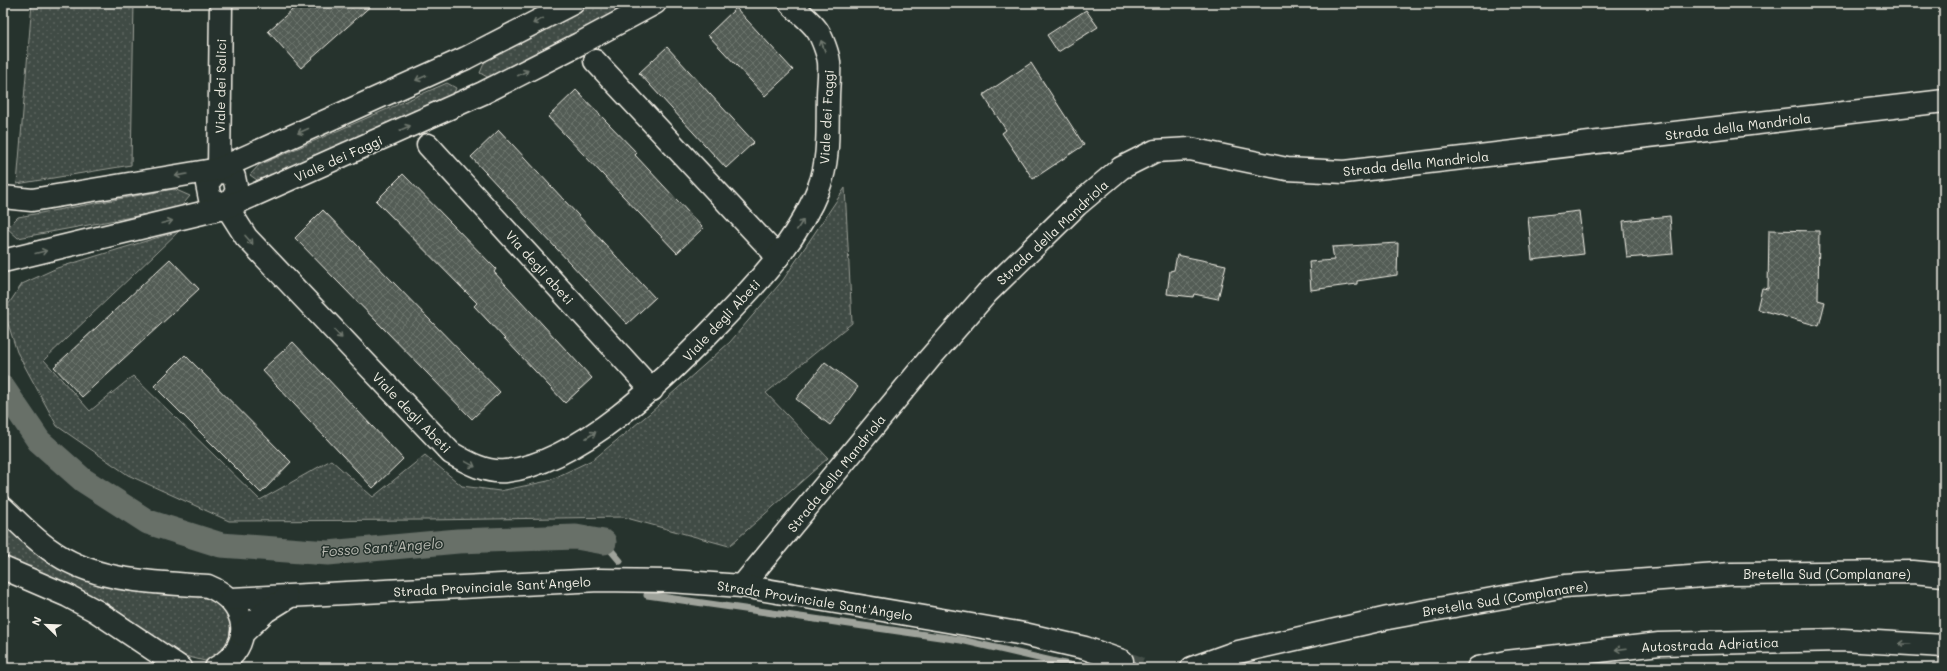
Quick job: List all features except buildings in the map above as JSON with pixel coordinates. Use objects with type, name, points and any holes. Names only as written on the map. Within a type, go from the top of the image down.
[{"type":"main road","name":"Viale dei Salici","points":[[219,169],[222,3]]},
{"type":"main road","points":[[3,197],[32,200],[219,169],[466,58],[573,3]]},
{"type":"main road","name":"Viale dei Faggi","points":[[3,261],[227,207],[483,93],[655,3]]},
{"type":"main road","name":"Viale dei Faggi","points":[[778,257],[807,213],[820,185],[826,159],[829,62],[817,30],[790,3]]},
{"type":"main road","points":[[595,61],[778,257]]},
{"type":"main road","name":"Strada della Mandriola","points":[[742,586],[930,358],[987,293],[1077,205],[1121,168],[1155,151],[1190,149],[1286,169],[1344,172],[1944,101]]},
{"type":"main road","name":"Via degli abeti","points":[[428,145],[652,390]]},
{"type":"main road","points":[[219,169],[234,177],[237,191],[227,207]]},
{"type":"main road","name":"Viale degli Abeti","points":[[227,207],[246,237],[451,453],[476,467],[504,471],[537,464],[590,436],[652,390],[686,358],[778,257]]},
{"type":"main road","points":[[3,508],[50,550],[81,568],[118,579],[208,586],[231,599],[238,610],[242,634],[239,646],[233,656],[216,668]]},
{"type":"main road","points":[[3,568],[68,596],[96,611],[181,668]]},
{"type":"main road","name":"Bretella Sud (Complanare)","points":[[1192,668],[1234,653],[1388,618],[1565,586],[1731,574],[1913,572],[1944,575]]},
{"type":"main road","name":"Strada Provinciale Sant'Angelo","points":[[231,599],[287,598],[321,594],[599,580],[670,581],[742,586],[1024,634],[1085,648],[1122,661]]},
{"type":"main road","name":"Strada Provinciale Sant'Angelo","points":[[242,634],[266,612],[287,598]]},
{"type":"main road","name":"Autostrada Adriatica","points":[[1478,668],[1506,662],[1659,644],[1842,640],[1944,646]]},
{"type":"shaded area","points":[[32,3],[134,3],[131,165],[17,184]]},
{"type":"shaded area","points":[[593,3],[634,3],[489,78],[480,73],[485,61]]},
{"type":"shaded area","points":[[447,83],[456,88],[451,100],[260,182],[250,175],[259,165]]},
{"type":"shaded area","points":[[845,188],[852,323],[766,393],[828,458],[729,546],[623,517],[229,521],[128,475],[57,426],[17,352],[4,311],[22,284],[57,268],[179,231],[44,360],[90,411],[133,376],[260,500],[331,460],[373,497],[425,455],[462,486],[500,491],[548,481],[594,459],[650,413],[730,342],[783,280]]},
{"type":"shaded area","points":[[174,189],[190,196],[180,208],[18,238],[7,228],[18,217]]},
{"type":"shaded area","points":[[3,524],[42,555],[219,602],[234,615],[233,637],[221,654],[205,661],[185,656],[73,589],[3,556]]},
{"type":"waterway","name":"Fosso Sant'Angelo","points":[[3,388],[39,441],[83,480],[148,522],[221,545],[328,553],[458,541],[576,537],[604,542]]},
{"type":"waterway","points":[[604,542],[620,561]]},
{"type":"waterway","points":[[647,595],[961,640],[1082,668]]},
{"type":"tunnel","points":[[1122,661],[1140,668]]}]
